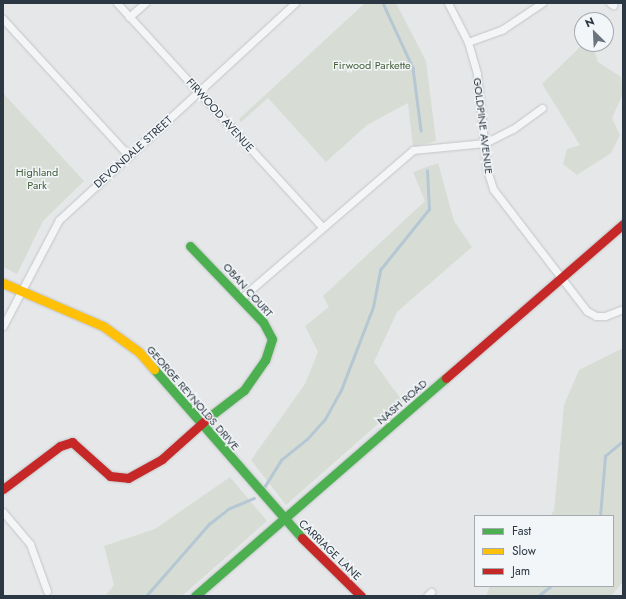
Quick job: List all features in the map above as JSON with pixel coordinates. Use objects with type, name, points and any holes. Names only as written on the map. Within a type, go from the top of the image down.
[{"type":"street","name":"FIRWOOD AVENUE","points":[[117,3],[322,227]]},
{"type":"street","points":[[129,17],[145,3]]},
{"type":"street","name":"DEVONDALE STREET","points":[[3,326],[59,220],[200,92],[295,3]]},
{"type":"street","name":"GOLDPINE AVENUE","points":[[448,3],[468,42],[477,74],[485,143],[493,189],[564,277],[565,286],[596,316],[623,308]]},
{"type":"street","points":[[468,42],[503,29],[542,3]]},
{"type":"street","points":[[3,19],[128,156]]},
{"type":"street","points":[[241,298],[413,150],[485,143],[513,129],[542,108]]},
{"type":"street","name":"NASH ROAD","points":[[195,596],[564,277],[623,224]]},
{"type":"street","name":"OBAN COURT","points":[[3,489],[60,446],[72,442],[110,476],[128,478],[162,459],[199,424],[244,390],[265,360],[272,339],[263,322],[190,246]]},
{"type":"street","name":"GEORGE REYNOLDS DRIVE","points":[[3,282],[103,326],[139,352],[199,424],[283,520]]},
{"type":"street","points":[[3,512],[30,544],[47,591]]},
{"type":"street","name":"CARRIAGE LANE","points":[[283,520],[361,596]]},
{"type":"green space","name":"Firwood Parkette","points":[[365,3],[396,3],[426,61],[436,141],[413,147],[408,103],[367,125],[326,162],[268,98],[241,122],[239,119]]},
{"type":"green space","points":[[575,52],[595,52],[598,62],[621,77],[623,94],[612,118],[620,135],[611,153],[577,175],[563,164],[567,149],[580,145],[542,84]]},
{"type":"green space","name":"Highland Park","points":[[3,93],[84,181],[43,221],[17,274],[3,267]]},
{"type":"green space","points":[[438,163],[454,221],[472,247],[397,312],[374,362],[403,402],[286,505],[251,460],[305,384],[318,352],[305,326],[329,307],[323,296],[425,201],[413,172]]},
{"type":"green space","points":[[623,348],[623,582],[611,596],[486,596],[490,587],[614,587],[614,515],[551,515],[554,511],[564,405],[579,370]]},
{"type":"green space","points":[[230,477],[267,521],[182,596],[105,596],[114,585],[104,546],[155,529]]},
{"type":"waterway","points":[[383,3],[413,68],[421,130]]},
{"type":"waterway","points":[[263,489],[281,460],[307,439],[325,419],[341,390],[373,307],[380,270],[429,209],[427,171]]},
{"type":"waterway","points":[[600,515],[605,456],[623,441]]},
{"type":"waterway","points":[[146,596],[209,524],[228,509],[254,498]]},
{"type":"waterway","points":[[538,596],[550,587]]},
{"type":"traffic: fast","points":[[190,246],[263,322],[272,339],[265,360],[244,390],[209,417]]},
{"type":"traffic: fast","points":[[154,369],[302,538]]},
{"type":"traffic: fast","points":[[195,596],[446,378]]},
{"type":"traffic: slow","points":[[3,283],[103,326],[139,352],[154,369]]},
{"type":"traffic: jam","points":[[446,378],[623,224]]},
{"type":"traffic: jam","points":[[3,489],[60,446],[72,442],[110,476],[128,478],[162,459],[209,417]]},
{"type":"traffic: jam","points":[[302,538],[361,596]]}]
